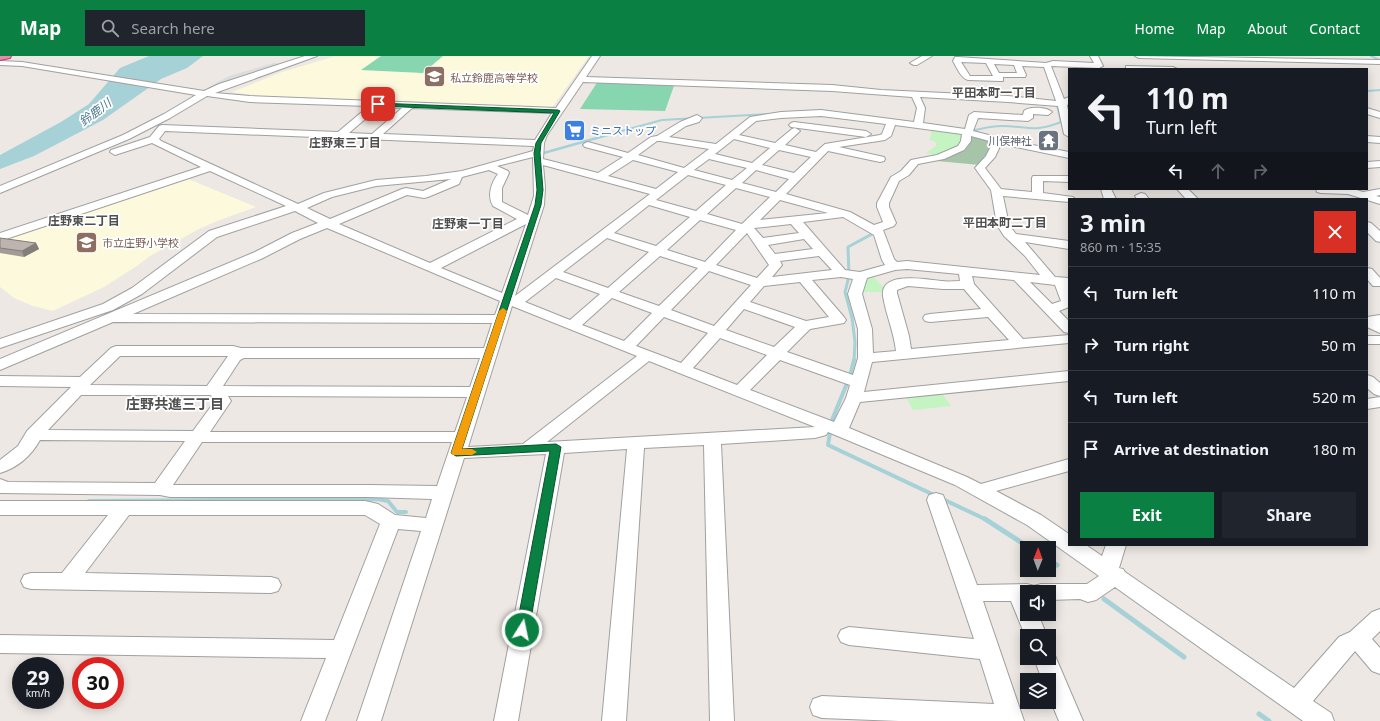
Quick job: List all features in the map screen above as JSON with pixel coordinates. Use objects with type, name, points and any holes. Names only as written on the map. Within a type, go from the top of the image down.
[{"type":"highway","points":[[0,57],[14,61]]},
{"type":"street","points":[[0,70],[14,61],[195,96],[206,94],[268,69],[313,56]]},
{"type":"street","points":[[369,721],[500,319],[511,301],[530,219],[540,195],[538,154],[558,111],[596,56]]},
{"type":"street","points":[[914,63],[928,56]]},
{"type":"street","points":[[984,59],[1000,79],[968,78],[960,69],[957,61],[958,59],[984,59],[1047,65],[1053,63],[1099,66],[1094,56]]},
{"type":"street","points":[[1134,56],[1138,60],[1142,58],[1264,60],[1303,58],[1380,62]]},
{"type":"street","points":[[0,63],[31,57]]},
{"type":"street","points":[[1199,58],[1208,66]]},
{"type":"street","points":[[1216,59],[1227,68]]},
{"type":"street","points":[[1264,60],[1276,68]]},
{"type":"street","points":[[996,75],[1022,75],[1017,63]]},
{"type":"street","points":[[1047,65],[1063,106],[1068,129]]},
{"type":"street","points":[[580,80],[824,87],[881,93],[1008,99],[1063,106]]},
{"type":"street","points":[[206,94],[250,99],[558,111]]},
{"type":"street","points":[[911,137],[917,124],[921,108],[915,95]]},
{"type":"street","points":[[5,189],[18,186],[153,139],[162,128],[195,96]]},
{"type":"street","points":[[5,189],[126,137],[167,116],[195,96]]},
{"type":"street","points":[[340,135],[378,104]]},
{"type":"street","points":[[375,136],[410,106]]},
{"type":"street","points":[[877,231],[890,223],[883,207],[883,203],[894,179],[907,176],[915,162],[940,157],[952,150],[961,148],[966,141],[967,133],[970,131],[974,114],[1028,118],[1028,111],[1055,113],[1063,106]]},
{"type":"street","points":[[1368,111],[1380,115]]},
{"type":"street","points":[[511,301],[554,273],[753,119],[781,115],[821,113],[970,131],[998,141],[1068,155]]},
{"type":"street","points":[[660,138],[683,124],[697,119]]},
{"type":"street","points":[[886,136],[892,122]]},
{"type":"street","points":[[162,128],[375,136],[538,154],[545,162],[658,193]]},
{"type":"street","points":[[572,326],[778,147],[795,128],[886,136]]},
{"type":"street","points":[[732,136],[818,156]]},
{"type":"street","points":[[626,347],[828,146],[886,136]]},
{"type":"street","points":[[600,176],[654,139],[660,138],[717,147]]},
{"type":"street","points":[[153,139],[158,143],[209,168],[430,268],[572,326],[832,428],[984,492],[1034,520],[1068,543]]},
{"type":"street","points":[[998,141],[990,157],[980,168],[996,192],[1003,225],[1008,233],[1060,281],[1068,298],[1068,303],[1050,309]]},
{"type":"street","points":[[588,145],[736,183],[846,214],[877,231],[888,260],[894,266]]},
{"type":"street","points":[[827,148],[880,159]]},
{"type":"street","points":[[0,344],[70,321],[119,302],[137,291],[209,236],[226,227],[328,195],[376,183],[412,181],[462,174],[538,154]]},
{"type":"street","points":[[707,155],[796,177]]},
{"type":"street","points":[[488,167],[504,173],[495,190],[497,204],[530,219]]},
{"type":"street","points":[[0,237],[209,168]]},
{"type":"street","points":[[0,365],[259,255],[296,236],[406,191],[424,195],[455,182],[462,174]]},
{"type":"street","points":[[1038,195],[1037,178],[1068,179]]},
{"type":"street","points":[[1183,190],[1191,198]]},
{"type":"street","points":[[1321,190],[1349,191],[1363,194],[1380,203]]},
{"type":"street","points":[[996,192],[1068,199]]},
{"type":"street","points":[[1363,194],[1380,192]]},
{"type":"street","points":[[648,201],[747,227],[846,214]]},
{"type":"street","points":[[1368,207],[1380,203]]},
{"type":"street","points":[[1368,217],[1380,223]]},
{"type":"street","points":[[430,268],[530,219]]},
{"type":"street","points":[[33,435],[198,437],[458,445],[526,450],[556,447],[814,433],[832,428],[866,358],[865,329],[851,274],[822,252],[794,220]]},
{"type":"street","points":[[747,227],[760,242],[786,281]]},
{"type":"street","points":[[1368,228],[1375,238]]},
{"type":"street","points":[[605,234],[759,284],[851,274],[907,265],[966,278],[1018,277],[1060,281]]},
{"type":"street","points":[[760,242],[807,236]]},
{"type":"street","points":[[1012,237],[1068,245]]},
{"type":"street","points":[[684,369],[759,284],[774,262],[822,252]]},
{"type":"street","points":[[554,273],[776,353],[853,386],[1068,376]]},
{"type":"street","points":[[1368,273],[1375,283]]},
{"type":"street","points":[[1018,277],[1068,328]]},
{"type":"street","points":[[742,304],[805,325],[839,320],[804,278]]},
{"type":"street","points":[[966,278],[992,312],[1020,344]]},
{"type":"street","points":[[904,356],[902,336],[890,297],[891,288],[913,282],[940,285],[966,278]]},
{"type":"street","points":[[930,318],[992,312]]},
{"type":"street","points":[[110,318],[500,319]]},
{"type":"street","points":[[70,321],[86,328]]},
{"type":"street","points":[[740,391],[805,325]]},
{"type":"street","points":[[866,358],[904,356],[1068,339]]},
{"type":"street","points":[[1368,340],[1380,340]]},
{"type":"street","points":[[0,467],[11,462],[31,441],[33,435],[116,351],[233,351],[241,353],[489,353]]},
{"type":"street","points":[[214,391],[235,357],[241,353]]},
{"type":"street","points":[[526,450],[648,355]]},
{"type":"street","points":[[0,381],[80,386],[214,391],[476,392]]},
{"type":"street","points":[[1368,381],[1380,391]]},
{"type":"street","points":[[160,489],[223,402],[214,391]]},
{"type":"street","points":[[1368,404],[1380,402]]},
{"type":"street","points":[[712,438],[722,721]]},
{"type":"street","points":[[614,721],[636,443]]},
{"type":"street","points":[[506,721],[556,447]]},
{"type":"street","points":[[984,492],[989,487],[1068,465]]},
{"type":"street","points":[[0,485],[3,488],[160,489],[170,491],[188,499],[365,508],[371,509],[391,522],[433,525]]},
{"type":"street","points":[[0,508],[124,508],[188,499],[369,491],[444,493]]},
{"type":"street","points":[[822,707],[1011,718],[970,593],[936,500]]},
{"type":"street","points":[[68,581],[124,508]]},
{"type":"street","points":[[313,721],[391,522]]},
{"type":"street","points":[[1073,546],[1322,721]]},
{"type":"street","points":[[1056,592],[1083,591],[1088,594],[1112,573],[1116,546]]},
{"type":"street","points":[[30,581],[271,585]]},
{"type":"street","points":[[970,593],[1020,592]]},
{"type":"street","points":[[1296,703],[1347,644],[1366,636],[1380,618]]},
{"type":"street","points":[[849,636],[989,650]]},
{"type":"street","points":[[1366,636],[1380,664]]},
{"type":"street","points":[[0,644],[341,649]]},
{"type":"street","points":[[1048,665],[1071,721]]},
{"type":"shaded area","points":[[336,56],[589,56],[554,105],[550,108],[260,96],[232,92],[282,72]]},
{"type":"shaded area","points":[[274,63],[282,64],[214,88],[207,88],[229,76]]},
{"type":"shaded area","name":"市立庄野小学校","points":[[186,178],[256,207],[199,229],[150,256],[104,287],[53,311],[33,306],[14,298],[0,287],[0,239]]},
{"type":"green space","points":[[381,56],[443,56],[423,73],[361,70]]},
{"type":"green space","points":[[598,81],[675,83],[665,111],[580,109]]},
{"type":"green space","points":[[932,128],[965,133],[959,147],[940,156],[926,153],[936,146],[936,142],[930,140]]},
{"type":"green space","points":[[973,135],[994,141],[987,157],[980,165],[937,161],[947,158],[956,152],[965,150]]},
{"type":"green space","points":[[873,276],[885,289],[885,292],[860,292],[864,279]]},
{"type":"green space","points":[[941,392],[951,406],[913,410],[905,395]]},
{"type":"water","name":"鈴鹿川","points":[[149,56],[203,56],[187,68],[161,79],[103,120],[34,156],[0,169],[0,155],[61,122],[89,104],[120,68]]},
{"type":"building","points":[[0,238],[36,243],[22,251],[0,248]]},
{"type":"waterway","points":[[1371,56],[1380,60]]},
{"type":"waterway","points":[[1368,91],[1380,90]]},
{"type":"waterway","points":[[970,131],[998,126],[1037,128],[1052,125],[1061,122],[1057,105]]},
{"type":"waterway","points":[[607,135],[662,120],[769,114]]},
{"type":"waterway","points":[[540,154],[611,134]]},
{"type":"waterway","points":[[870,235],[875,232]]},
{"type":"waterway","points":[[854,361],[855,342],[852,318],[845,292],[849,276],[848,247],[872,234]]},
{"type":"waterway","points":[[854,360],[850,376],[832,420],[828,445],[985,519]]},
{"type":"waterway","points":[[89,501],[377,499],[388,501],[397,512],[406,512]]},
{"type":"waterway","points":[[985,519],[1020,542]]},
{"type":"waterway","points":[[1104,599],[1184,657]]},
{"type":"waterway","points":[[1259,714],[1269,721]]},
{"type":"slow traffic","points":[[472,452],[456,453],[503,311]]},
{"type":"place","name":"私立鈴鹿高等学校","points":[[434,77]]},
{"type":"place","name":"ミニストップ","points":[[574,130]]},
{"type":"place","name":"川俣神社","points":[[1048,140]]},
{"type":"place","name":"市立庄野小学校","points":[[87,242]]},
{"type":"district","name":"平田本町一丁目","points":[[994,92]]},
{"type":"district","name":"庄野東三丁目","points":[[345,142]]},
{"type":"district","name":"庄野東二丁目","points":[[84,220]]},
{"type":"district","name":"平田本町二丁目","points":[[1005,222]]},
{"type":"district","name":"庄野東一丁目","points":[[468,223]]},
{"type":"district","name":"庄野共進三丁目","points":[[175,403]]},
{"type":"route","points":[[378,104],[558,111],[538,143],[537,153],[540,197],[538,205],[456,453],[556,447],[522,630]]}]
